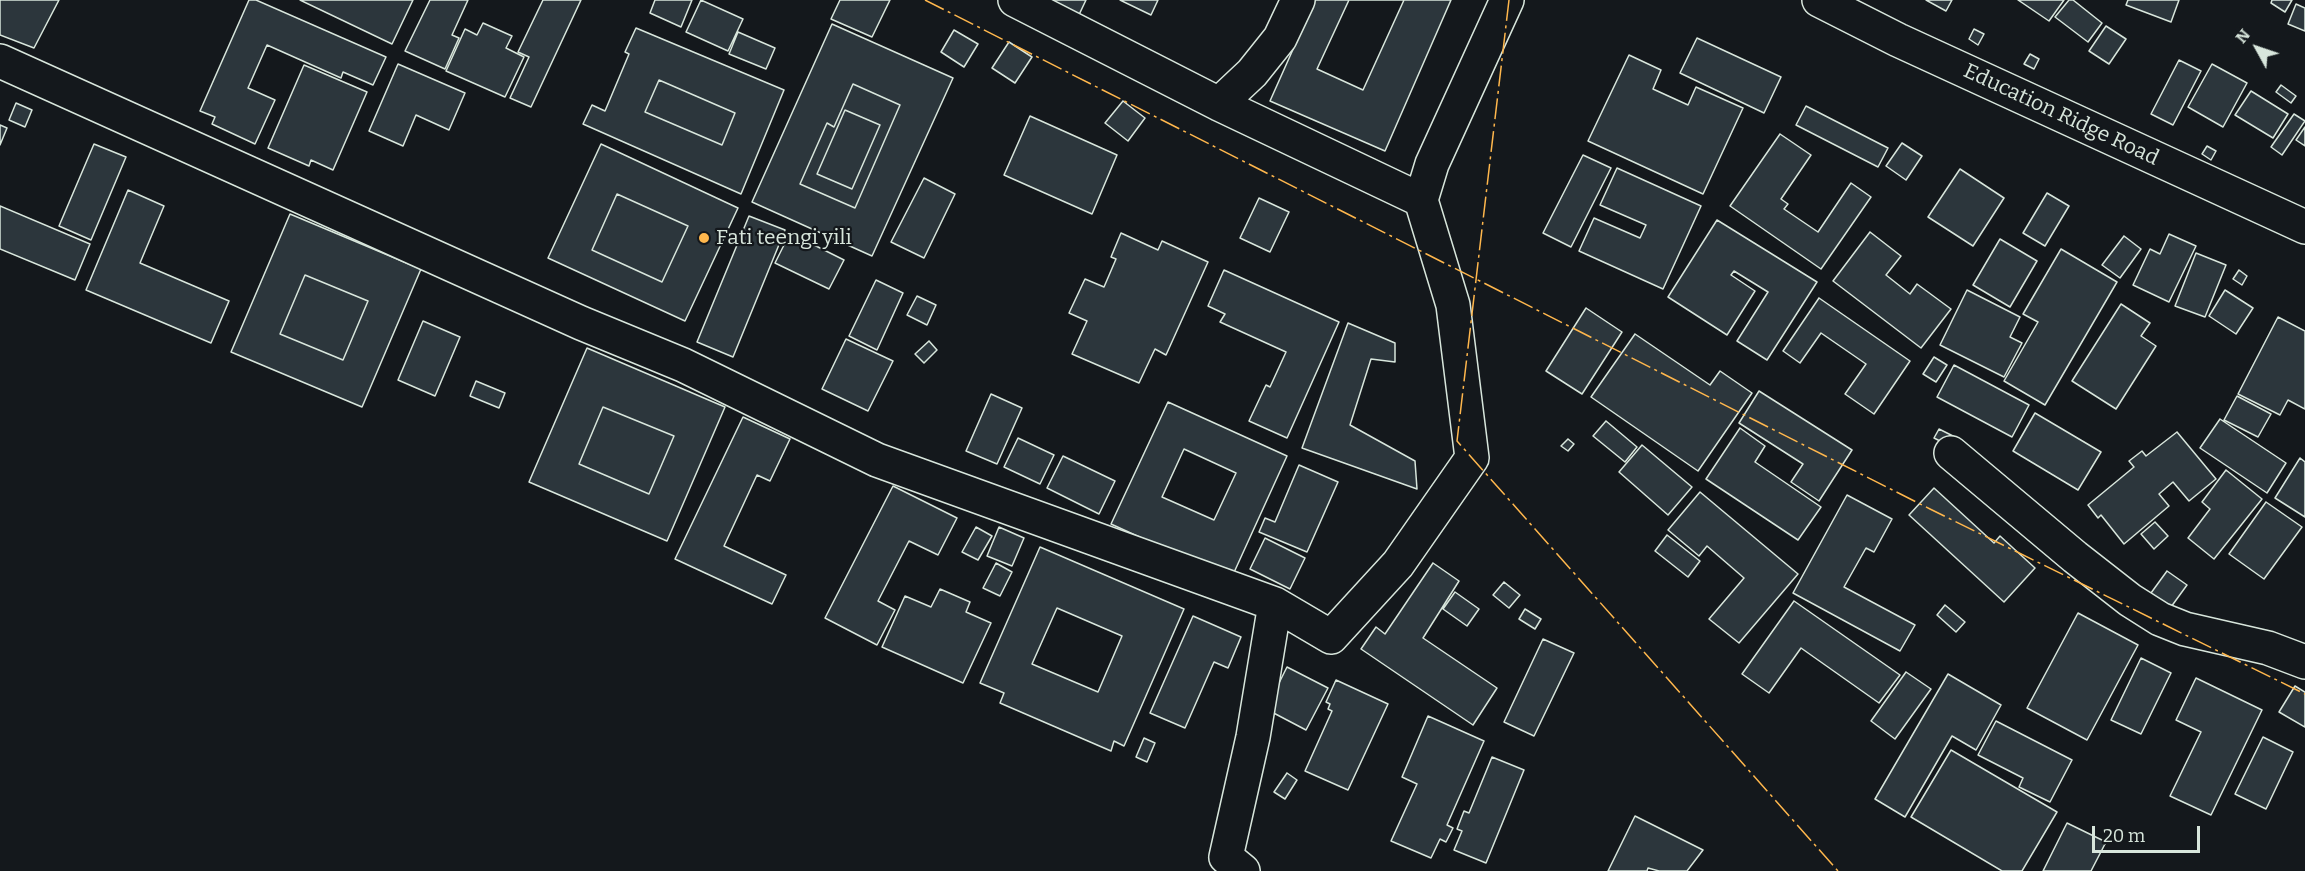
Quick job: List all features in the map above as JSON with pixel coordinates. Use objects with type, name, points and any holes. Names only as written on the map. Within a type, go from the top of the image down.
[{"type":"street","points":[[1015,0],[1219,104],[1422,200]]},
{"type":"street","points":[[1219,104],[1252,73],[1280,38],[1298,0]]},
{"type":"street","points":[[0,61],[559,313],[683,365],[877,460],[1275,604],[1331,637],[1398,564],[1472,458],[1453,305],[1422,200],[1432,164],[1508,0]]},
{"type":"street","name":"Education Ridge Road","points":[[1819,0],[1898,40],[2305,227]]},
{"type":"street","points":[[1951,453],[2075,557],[2130,600],[2160,619],[2185,629],[2268,648],[2305,662]]},
{"type":"street","points":[[1244,871],[1226,857],[1253,737],[1275,604]]},
{"type":"building","points":[[0,0],[59,0],[34,48],[0,35]]},
{"type":"building","points":[[249,0],[256,0],[386,57],[373,85],[343,72],[341,78],[267,45],[248,88],[275,100],[255,144],[212,124],[215,117],[200,111]]},
{"type":"building","points":[[300,0],[413,0],[392,44]]},
{"type":"building","points":[[430,0],[468,0],[452,35],[459,38],[445,69],[405,51]]},
{"type":"building","points":[[543,0],[581,0],[531,107],[510,98],[529,57],[518,52]]},
{"type":"building","points":[[655,0],[692,0],[681,27],[650,13]]},
{"type":"building","points":[[701,0],[743,19],[728,51],[686,32]]},
{"type":"building","points":[[840,0],[890,0],[872,37],[831,19]]},
{"type":"building","points":[[1051,0],[1086,0],[1077,19]]},
{"type":"building","points":[[1120,0],[1158,0],[1151,15]]},
{"type":"building","points":[[1315,0],[1451,0],[1385,151],[1270,101]]},
{"type":"building","points":[[1349,0],[1404,0],[1363,90],[1317,69]]},
{"type":"building","points":[[1926,0],[1952,0],[1946,11]]},
{"type":"building","points":[[2018,0],[2064,0],[2049,21]]},
{"type":"building","points":[[2069,0],[2073,0],[2102,23],[2088,42],[2055,17]]},
{"type":"building","points":[[2128,0],[2179,0],[2171,22],[2126,5]]},
{"type":"building","points":[[2272,0],[2292,0],[2285,12],[2271,3]]},
{"type":"building","points":[[2296,4],[2305,8],[2305,31],[2288,24]]},
{"type":"building","points":[[483,23],[512,36],[506,48],[524,57],[505,97],[446,71],[465,29],[477,35]]},
{"type":"building","points":[[832,24],[953,78],[872,256],[752,202]],"holes":[[[853,84],[900,105],[855,208],[800,184],[827,123],[834,127]]]},
{"type":"building","points":[[2106,26],[2126,39],[2109,64],[2089,51]]},
{"type":"building","points":[[636,28],[784,90],[741,194],[583,124],[592,105],[605,111],[629,54],[625,52]],"holes":[[[659,80],[735,113],[722,145],[645,112]]]},
{"type":"building","points":[[1974,29],[1984,34],[1978,45],[1969,39]]},
{"type":"building","points":[[954,30],[978,44],[964,67],[941,52]]},
{"type":"building","points":[[738,32],[775,48],[766,69],[729,54]]},
{"type":"building","points":[[1697,38],[1781,77],[1764,113],[1680,73]]},
{"type":"building","points":[[1009,42],[1032,57],[1015,83],[992,68]]},
{"type":"building","points":[[2030,54],[2039,59],[2034,69],[2024,64]]},
{"type":"building","points":[[1629,55],[1661,70],[1653,89],[1688,105],[1696,87],[1743,108],[1703,194],[1588,141]]},
{"type":"building","points":[[2179,60],[2201,71],[2173,125],[2151,114]]},
{"type":"building","points":[[398,64],[465,93],[449,130],[416,115],[403,146],[369,131]]},
{"type":"building","points":[[2212,64],[2247,83],[2223,127],[2188,107]]},
{"type":"building","points":[[304,65],[367,92],[333,170],[311,160],[309,166],[268,148]]},
{"type":"building","points":[[659,80],[735,113],[722,145],[645,112]]},
{"type":"building","points":[[853,84],[900,105],[855,208],[800,184],[827,123],[834,127]],"holes":[[[845,110],[880,125],[852,189],[817,174]]]},
{"type":"building","points":[[2281,85],[2296,96],[2291,103],[2276,92]]},
{"type":"building","points":[[2251,91],[2288,114],[2273,138],[2235,115]]},
{"type":"building","points":[[1123,101],[1145,118],[1128,141],[1105,123]]},
{"type":"building","points":[[16,103],[32,110],[25,127],[9,120]]},
{"type":"building","points":[[1806,106],[1888,148],[1878,167],[1796,125]]},
{"type":"building","points":[[845,110],[880,125],[852,189],[817,174]]},
{"type":"building","points":[[2294,114],[2305,121],[2282,155],[2271,147]]},
{"type":"building","points":[[1030,116],[1117,155],[1092,214],[1004,175]]},
{"type":"building","points":[[0,125],[7,128],[0,145]]},
{"type":"building","points":[[2305,127],[2305,146],[2296,140]]},
{"type":"building","points":[[1780,134],[1811,155],[1781,199],[1788,204],[1784,209],[1818,232],[1851,183],[1871,197],[1821,269],[1730,206]]},
{"type":"building","points":[[1902,143],[1922,156],[1906,180],[1886,166]]},
{"type":"building","points":[[94,144],[126,157],[91,240],[59,226]]},
{"type":"building","name":"Fati teengi yili","points":[[601,144],[738,208],[685,321],[548,258]],"holes":[[[617,194],[688,226],[662,282],[592,250]]]},
{"type":"building","points":[[2207,146],[2216,151],[2211,160],[2202,154]]},
{"type":"building","points":[[1583,155],[1611,168],[1571,247],[1543,233]]},
{"type":"building","points":[[1617,168],[1701,206],[1663,289],[1579,251],[1594,218],[1640,238],[1646,225],[1600,205]]},
{"type":"building","points":[[1960,169],[2004,198],[1973,246],[1928,217]]},
{"type":"building","points":[[924,178],[955,194],[924,258],[891,242]]},
{"type":"building","points":[[128,190],[164,206],[140,263],[229,301],[211,343],[86,290]]},
{"type":"building","points":[[2047,193],[2069,206],[2045,246],[2023,233]]},
{"type":"building","points":[[617,194],[688,226],[662,282],[592,250]]},
{"type":"building","points":[[1259,198],[1289,212],[1270,252],[1240,238]]},
{"type":"building","points":[[0,206],[90,244],[75,280],[0,249]]},
{"type":"building","points":[[290,214],[421,269],[362,407],[231,352]],"holes":[[[305,275],[368,301],[343,360],[280,334]]]},
{"type":"building","points":[[749,216],[785,230],[733,357],[697,342]]},
{"type":"building","points":[[1717,220],[1817,282],[1767,360],[1737,341],[1768,292],[1734,271],[1731,275],[1755,291],[1727,335],[1668,297]]},
{"type":"building","points":[[1870,232],[1901,256],[1886,275],[1910,294],[1917,284],[1951,309],[1921,348],[1833,281]]},
{"type":"building","points":[[790,233],[844,260],[829,289],[775,263]]},
{"type":"building","points":[[1121,233],[1158,250],[1162,241],[1208,262],[1166,355],[1155,349],[1139,383],[1072,354],[1087,321],[1069,313],[1085,279],[1104,287],[1116,259],[1111,257]]},
{"type":"building","points":[[2169,234],[2196,246],[2169,302],[2133,285],[2150,249],[2160,254]]},
{"type":"building","points":[[2124,236],[2141,249],[2120,278],[2102,265]]},
{"type":"building","points":[[2000,239],[2037,261],[2010,307],[1973,285]]},
{"type":"building","points":[[2061,249],[2117,282],[2045,405],[2004,381],[2038,322],[2023,314]]},
{"type":"building","points":[[2196,253],[2226,265],[2205,317],[2175,306]]},
{"type":"building","points":[[1224,270],[1339,322],[1287,438],[1249,421],[1266,385],[1270,387],[1286,352],[1220,322],[1225,314],[1208,306]]},
{"type":"building","points":[[2239,270],[2247,276],[2242,285],[2233,279]]},
{"type":"building","points":[[305,275],[368,301],[343,360],[280,334]]},
{"type":"building","points":[[876,280],[903,293],[877,350],[849,336]]},
{"type":"building","points":[[1967,290],[2020,317],[2010,337],[2022,343],[2004,377],[1940,345]]},
{"type":"building","points":[[2225,290],[2253,308],[2236,334],[2209,316]]},
{"type":"building","points":[[917,296],[936,305],[927,325],[907,315]]},
{"type":"building","points":[[1819,298],[1910,361],[1874,414],[1845,394],[1866,364],[1821,333],[1800,363],[1783,351]]},
{"type":"building","points":[[2121,304],[2150,323],[2141,336],[2156,346],[2116,409],[2072,381]]},
{"type":"building","points":[[1586,308],[1622,332],[1582,394],[1546,371]]},
{"type":"building","points":[[2278,317],[2305,331],[2305,409],[2288,400],[2280,415],[2238,394]]},
{"type":"building","points":[[423,321],[460,337],[435,396],[398,380]]},
{"type":"building","points":[[1348,323],[1395,343],[1395,362],[1371,359],[1350,425],[1415,461],[1417,489],[1302,448]]},
{"type":"building","points":[[1635,334],[1710,385],[1720,371],[1752,393],[1698,471],[1591,397]]},
{"type":"building","points":[[846,339],[893,361],[868,411],[822,389]]},
{"type":"building","points":[[929,341],[937,350],[924,363],[915,354]]},
{"type":"building","points":[[587,348],[725,407],[667,541],[529,482]],"holes":[[[603,407],[674,436],[649,494],[579,464]]]},
{"type":"building","points":[[1934,357],[1947,365],[1936,382],[1923,374]]},
{"type":"building","points":[[1954,365],[2029,405],[2012,437],[1937,397]]},
{"type":"building","points":[[476,381],[505,393],[499,408],[470,396]]},
{"type":"building","points":[[1759,391],[1852,450],[1819,501],[1791,482],[1803,464],[1739,423]]},
{"type":"building","points":[[991,394],[1022,408],[997,464],[966,451]]},
{"type":"building","points":[[2237,396],[2271,414],[2258,437],[2224,420]]},
{"type":"building","points":[[1168,402],[1287,456],[1231,579],[1111,524]],"holes":[[[1184,449],[1236,473],[1214,520],[1162,497]]]},
{"type":"building","points":[[603,407],[674,436],[649,494],[579,464]]},
{"type":"building","points":[[2035,413],[2101,452],[2078,490],[2013,451]]},
{"type":"building","points":[[743,417],[790,439],[770,481],[757,475],[724,546],[786,575],[772,604],[675,559]]},
{"type":"building","points":[[2220,419],[2286,463],[2267,493],[2200,448]]},
{"type":"building","points":[[1606,421],[1637,447],[1625,462],[1593,436]]},
{"type":"building","points":[[1740,428],[1765,446],[1755,462],[1821,507],[1798,540],[1706,479]]},
{"type":"building","points":[[1939,429],[1959,439],[1954,448],[1934,438]]},
{"type":"building","points":[[2177,432],[2216,479],[2189,501],[2173,482],[2159,494],[2169,506],[2124,544],[2101,515],[2098,518],[2088,505],[2134,467],[2129,461],[2142,451],[2146,456]]},
{"type":"building","points":[[1018,438],[1054,455],[1040,484],[1004,467]]},
{"type":"building","points":[[1568,439],[1574,444],[1568,451],[1561,446]]},
{"type":"building","points":[[1642,445],[1692,487],[1668,515],[1619,472]]},
{"type":"building","points":[[1063,456],[1115,481],[1099,514],[1047,488]]},
{"type":"building","points":[[2300,458],[2305,462],[2305,517],[2275,498]]},
{"type":"building","points":[[1299,465],[1338,482],[1307,552],[1259,532],[1265,518],[1275,522]]},
{"type":"building","points":[[2226,470],[2262,499],[2214,559],[2188,538],[2210,509],[2202,502]]},
{"type":"building","points":[[893,486],[957,518],[938,555],[909,541],[878,601],[895,610],[877,645],[825,618]]},
{"type":"building","points":[[1934,488],[1994,543],[2000,536],[2035,568],[2004,602],[1909,515]]},
{"type":"building","points":[[1700,492],[1798,574],[1739,643],[1709,619],[1744,578],[1707,546],[1699,556],[1668,530]]},
{"type":"building","points":[[1847,495],[1892,519],[1874,552],[1866,548],[1844,587],[1915,625],[1900,651],[1793,593]]},
{"type":"building","points":[[2266,502],[2302,527],[2264,579],[2229,554]]},
{"type":"building","points":[[2155,522],[2168,536],[2154,549],[2141,534]]},
{"type":"building","points":[[976,527],[992,536],[978,560],[962,552]]},
{"type":"building","points":[[999,527],[1024,538],[1012,566],[987,556]]},
{"type":"building","points":[[1667,535],[1700,561],[1688,577],[1655,551]]},
{"type":"building","points":[[1265,538],[1305,558],[1290,589],[1250,569]]},
{"type":"building","points":[[1040,547],[1184,609],[1124,746],[1114,741],[1111,751],[1000,703],[1004,693],[980,683]],"holes":[[[1057,608],[1122,636],[1098,692],[1032,664]]]},
{"type":"building","points":[[996,563],[1012,572],[1000,596],[983,588]]},
{"type":"building","points":[[1433,563],[1459,581],[1423,638],[1497,688],[1473,725],[1361,649],[1376,627],[1385,634]]},
{"type":"building","points":[[2167,571],[2187,585],[2163,618],[2143,604]]},
{"type":"building","points":[[1504,582],[1520,595],[1509,608],[1493,595]]},
{"type":"building","points":[[940,589],[970,602],[966,612],[991,623],[963,683],[882,647],[905,596],[931,607]]},
{"type":"building","points":[[1455,592],[1479,609],[1467,626],[1443,609]]},
{"type":"building","points":[[1794,601],[1900,675],[1879,703],[1801,648],[1769,693],[1742,674]]},
{"type":"building","points":[[1945,605],[1965,622],[1956,632],[1937,615]]},
{"type":"building","points":[[1525,609],[1541,619],[1535,629],[1519,619]]},
{"type":"building","points":[[2078,613],[2138,645],[2087,740],[2027,708]]},
{"type":"building","points":[[1193,616],[1241,637],[1228,668],[1214,662],[1185,728],[1150,713]]},
{"type":"building","points":[[1543,639],[1574,653],[1534,736],[1504,722]]},
{"type":"building","points":[[2141,658],[2171,673],[2141,734],[2111,720]]},
{"type":"building","points":[[1287,667],[1328,688],[1306,730],[1266,709]]},
{"type":"building","points":[[1906,672],[1931,689],[1895,739],[1871,721]]},
{"type":"building","points":[[1948,674],[2001,705],[1976,750],[1952,736],[1905,817],[1875,799]]},
{"type":"building","points":[[2196,678],[2262,710],[2211,815],[2170,796],[2201,732],[2176,720]]},
{"type":"building","points":[[1336,680],[1388,704],[1348,790],[1305,771],[1332,711],[1328,709],[1330,704],[1326,702]]},
{"type":"building","points":[[2295,686],[2305,692],[2305,727],[2279,712]]},
{"type":"building","points":[[1428,716],[1484,741],[1447,825],[1453,828],[1446,842],[1440,839],[1431,858],[1391,841],[1417,784],[1402,777]]},
{"type":"building","points":[[1996,721],[2072,760],[2050,802],[2019,787],[2023,778],[1978,755]]},
{"type":"building","points":[[2263,737],[2293,752],[2266,809],[2235,794]]},
{"type":"building","points":[[1144,738],[1155,743],[1147,762],[1136,757]]},
{"type":"building","points":[[1951,750],[2057,812],[2022,871],[2002,871],[1911,817]]},
{"type":"building","points":[[1492,757],[1524,770],[1486,863],[1454,850],[1462,831],[1457,829],[1464,811],[1469,813]]},
{"type":"building","points":[[1287,773],[1297,780],[1285,799],[1274,792]]},
{"type":"building","points":[[1635,816],[1703,850],[1687,871],[1659,871],[1648,868],[1647,871],[1608,871]]},
{"type":"building","points":[[2067,823],[2106,842],[2091,871],[2043,871]]},
{"type":"power","points":[[925,0],[1930,509],[2305,694]]},
{"type":"power","points":[[1509,0],[1457,441],[1838,871]]},
{"type":"place","name":"Fati teengi yili","points":[[704,238]]}]
